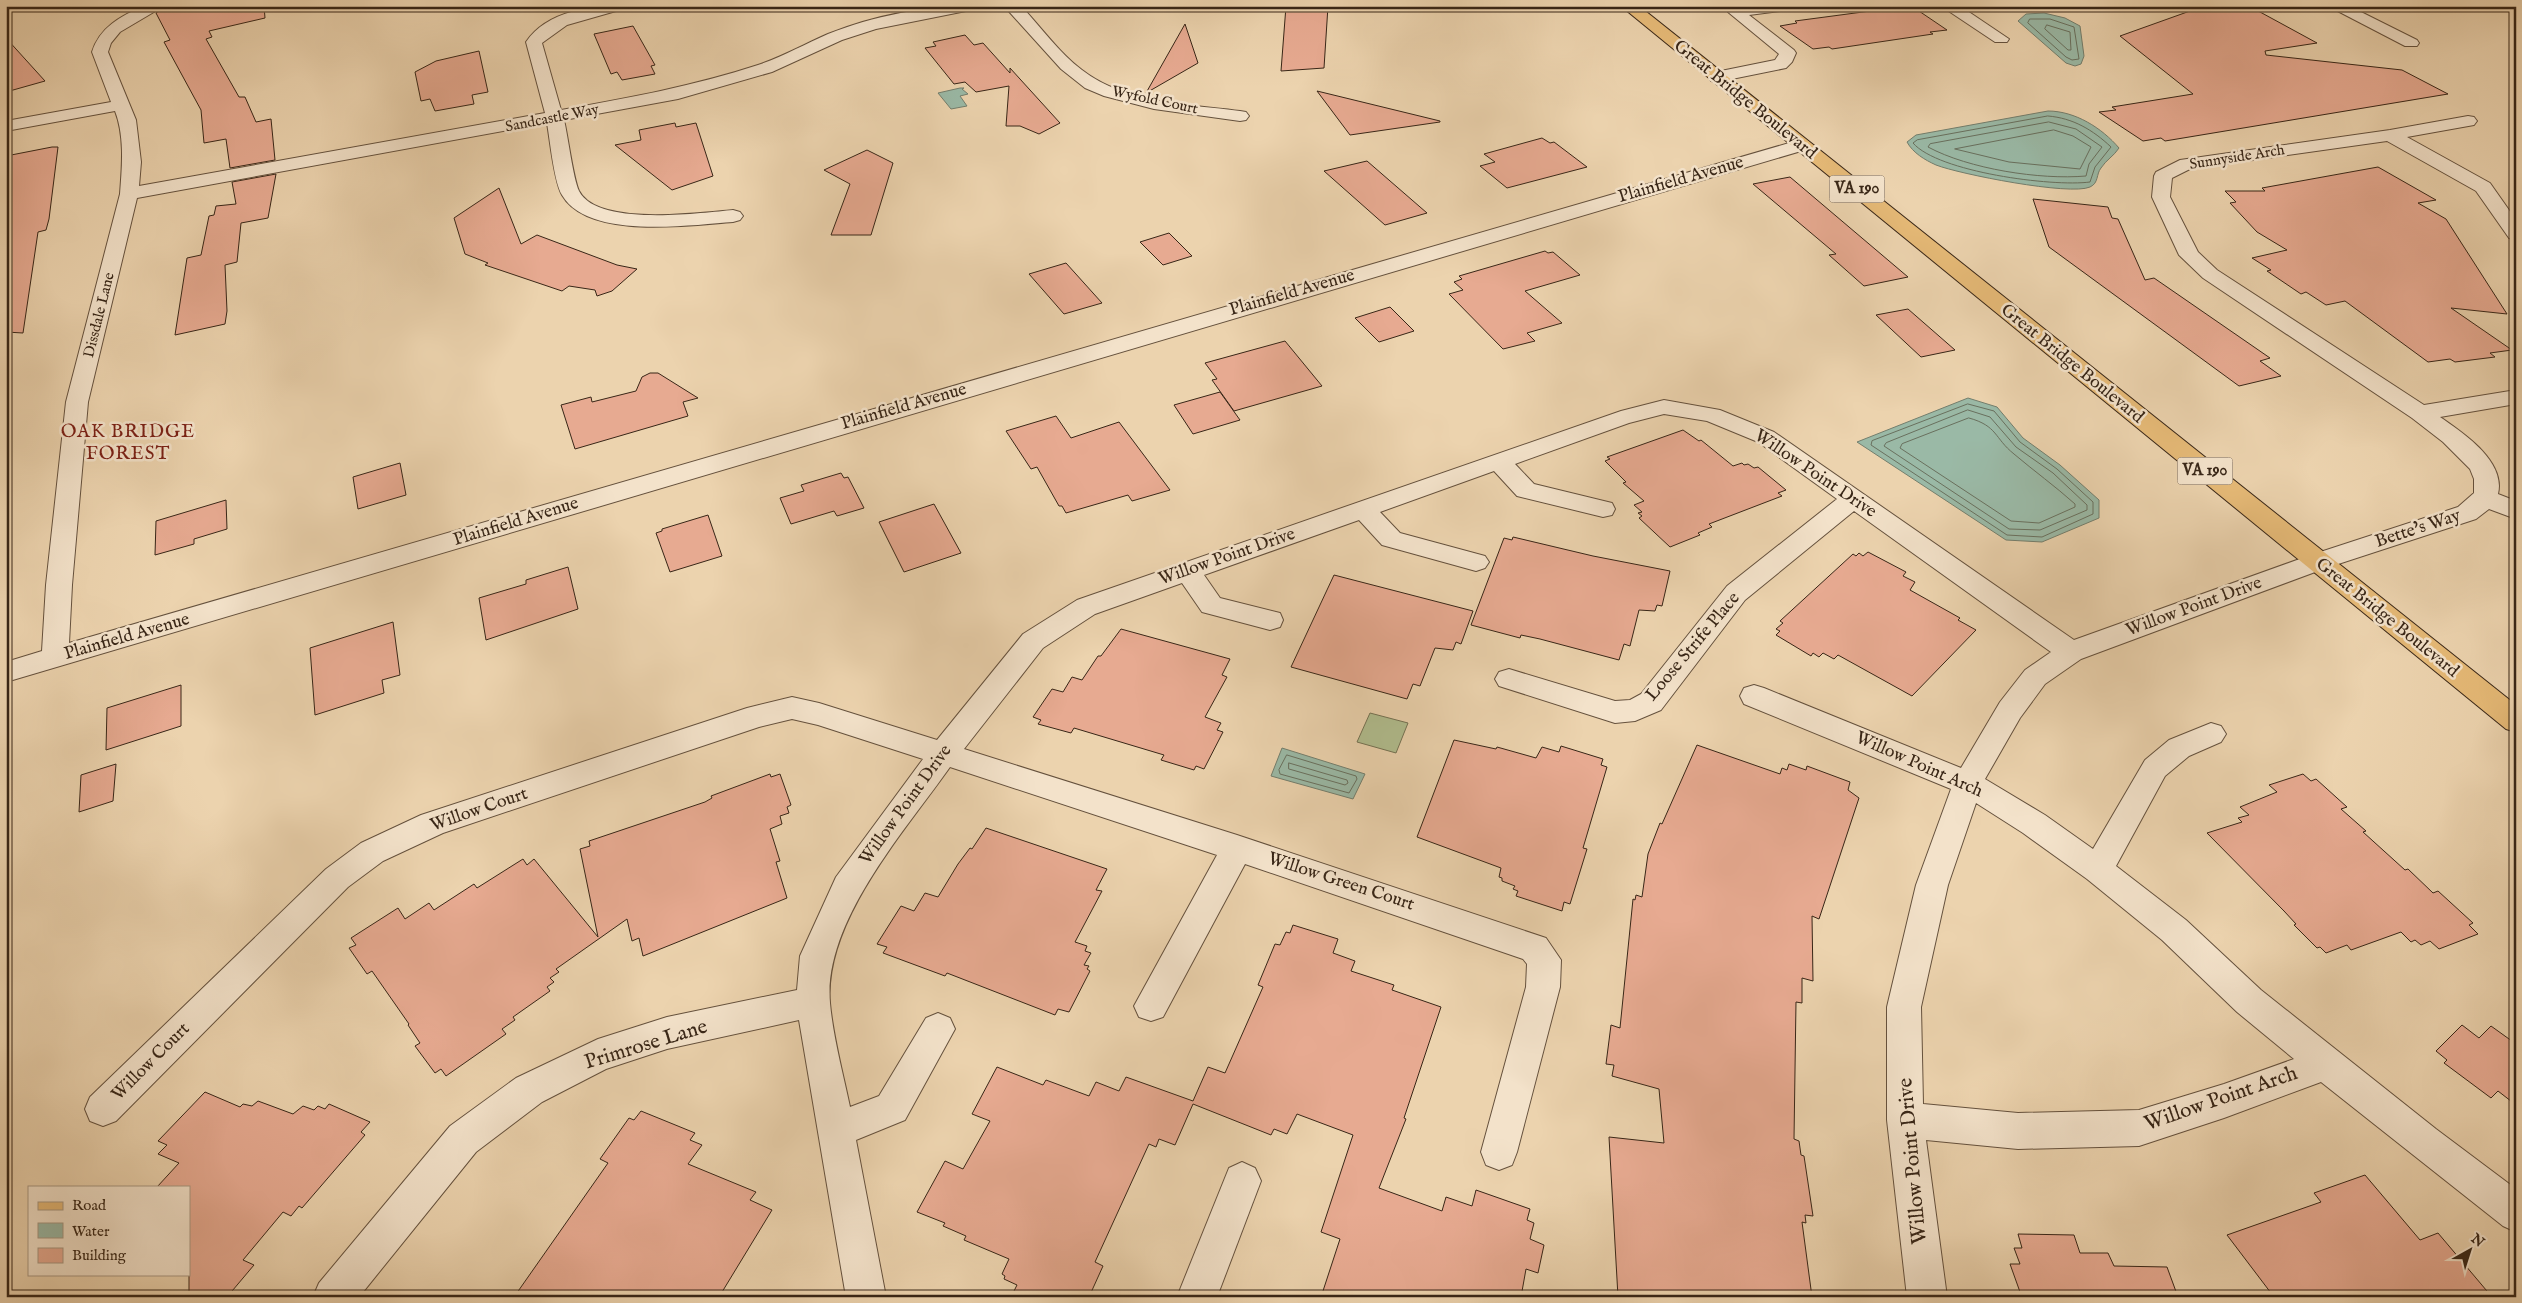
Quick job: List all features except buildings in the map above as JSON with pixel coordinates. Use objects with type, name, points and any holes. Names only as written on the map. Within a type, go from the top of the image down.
[{"type":"main road","name":"Great Bridge Boulevard","points":[[1629,6],[2516,721]]},
{"type":"street","name":"Dissdale Lane","points":[[55,658],[59,584],[77,402],[129,194],[132,162],[127,120],[100,52],[102,44],[116,28],[156,6]]},
{"type":"street","points":[[618,6],[556,23],[541,32],[534,42],[555,118],[570,193],[575,201],[585,208],[607,216],[635,220],[733,216]]},
{"type":"street","name":"Sandcastle Way","points":[[129,194],[555,118],[672,95],[721,83],[766,68],[836,37],[863,28],[966,6]]},
{"type":"street","name":"Wyfold Court","points":[[1012,6],[1076,74],[1097,87],[1125,97],[1158,104],[1240,116]]},
{"type":"street","points":[[1717,77],[1780,64],[1786,59],[1788,53],[1736,12],[1780,6]]},
{"type":"street","points":[[1949,6],[2001,39]]},
{"type":"street","points":[[2336,6],[2411,43]]},
{"type":"street","points":[[6,126],[121,105]]},
{"type":"street","name":"Sunnyside Arch","points":[[2420,413],[2210,274],[2189,255],[2161,197],[2163,176],[2171,170],[2186,164],[2390,135],[2468,120]]},
{"type":"street","points":[[2390,135],[2483,187],[2516,234]]},
{"type":"street","name":"Plainfield Avenue","points":[[6,672],[1802,145]]},
{"type":"street","points":[[2420,413],[2516,397]]},
{"type":"street","name":"Willow Point Drive","points":[[866,1297],[813,1002],[817,956],[847,887],[943,754],[1033,641],[1086,607],[1621,418],[1664,408],[1712,415],[1766,437],[2071,652]]},
{"type":"street","points":[[2420,413],[2469,451],[2486,474],[2488,491],[2484,497],[2516,511]]},
{"type":"street","points":[[1498,461],[1526,490],[1603,508]]},
{"type":"street","name":"Bette's Way","points":[[2317,562],[2468,513],[2484,497]]},
{"type":"street","name":"Loose Strife Place","points":[[1509,679],[1615,712],[1636,710],[1651,702],[1736,593],[1853,499]]},
{"type":"street","points":[[1363,509],[1391,539],[1476,562]]},
{"type":"street","name":"Willow Point Drive","points":[[1927,1297],[1905,1120],[1904,1008],[1932,885],[1968,784],[1988,745],[2035,677],[2071,652],[2317,562]]},
{"type":"street","points":[[1187,571],[1211,605],[1270,620]]},
{"type":"street","name":"Willow Point Arch","points":[[1754,696],[1968,784],[2034,824],[2098,870],[2174,930],[2249,1002],[2423,1142],[2516,1213]]},
{"type":"street","name":"Willow Court","points":[[103,1109],[337,878],[372,852],[432,824],[757,716],[792,708],[819,714],[943,754]]},
{"type":"street","points":[[2098,870],[2155,768],[2180,748],[2211,734]]},
{"type":"street","name":"Willow Green Court","points":[[943,754],[1237,848],[1534,948],[1544,960],[1543,987],[1499,1152]]},
{"type":"street","points":[[1151,1006],[1237,848]]},
{"type":"street","name":"Primrose Lane","points":[[333,1297],[463,1139],[529,1090],[598,1055],[667,1033],[813,1002]]},
{"type":"street","points":[[837,1130],[892,1108],[938,1029]]},
{"type":"street","name":"Willow Point Arch","points":[[1905,1120],[2018,1131],[2139,1128],[2224,1102],[2327,1063]]},
{"type":"street","points":[[1197,1297],[1242,1181]]},
{"type":"shaded area","points":[[1370,713],[1408,723],[1396,753],[1357,742]]},
{"type":"water","points":[[2044,13],[2065,18],[2080,26],[2084,56],[2081,64],[2075,66],[2066,63],[2018,21],[2026,14]]},
{"type":"water","points":[[964,88],[962,89],[968,94],[960,96],[967,106],[951,109],[938,93]]},
{"type":"water","points":[[2048,111],[2078,117],[2105,134],[2119,148],[2099,170],[2095,183],[2090,187],[2061,189],[1967,174],[1928,161],[1916,153],[1907,142],[1916,135]]},
{"type":"water","points":[[1968,398],[1997,407],[2023,438],[2060,465],[2099,500],[2099,518],[2042,542],[2006,540],[1857,442]]},
{"type":"water","points":[[1282,748],[1365,774],[1353,799],[1271,776]]},
{"type":"district","name":"OAK BRIDGE FOREST","points":[[128,443]]}]
